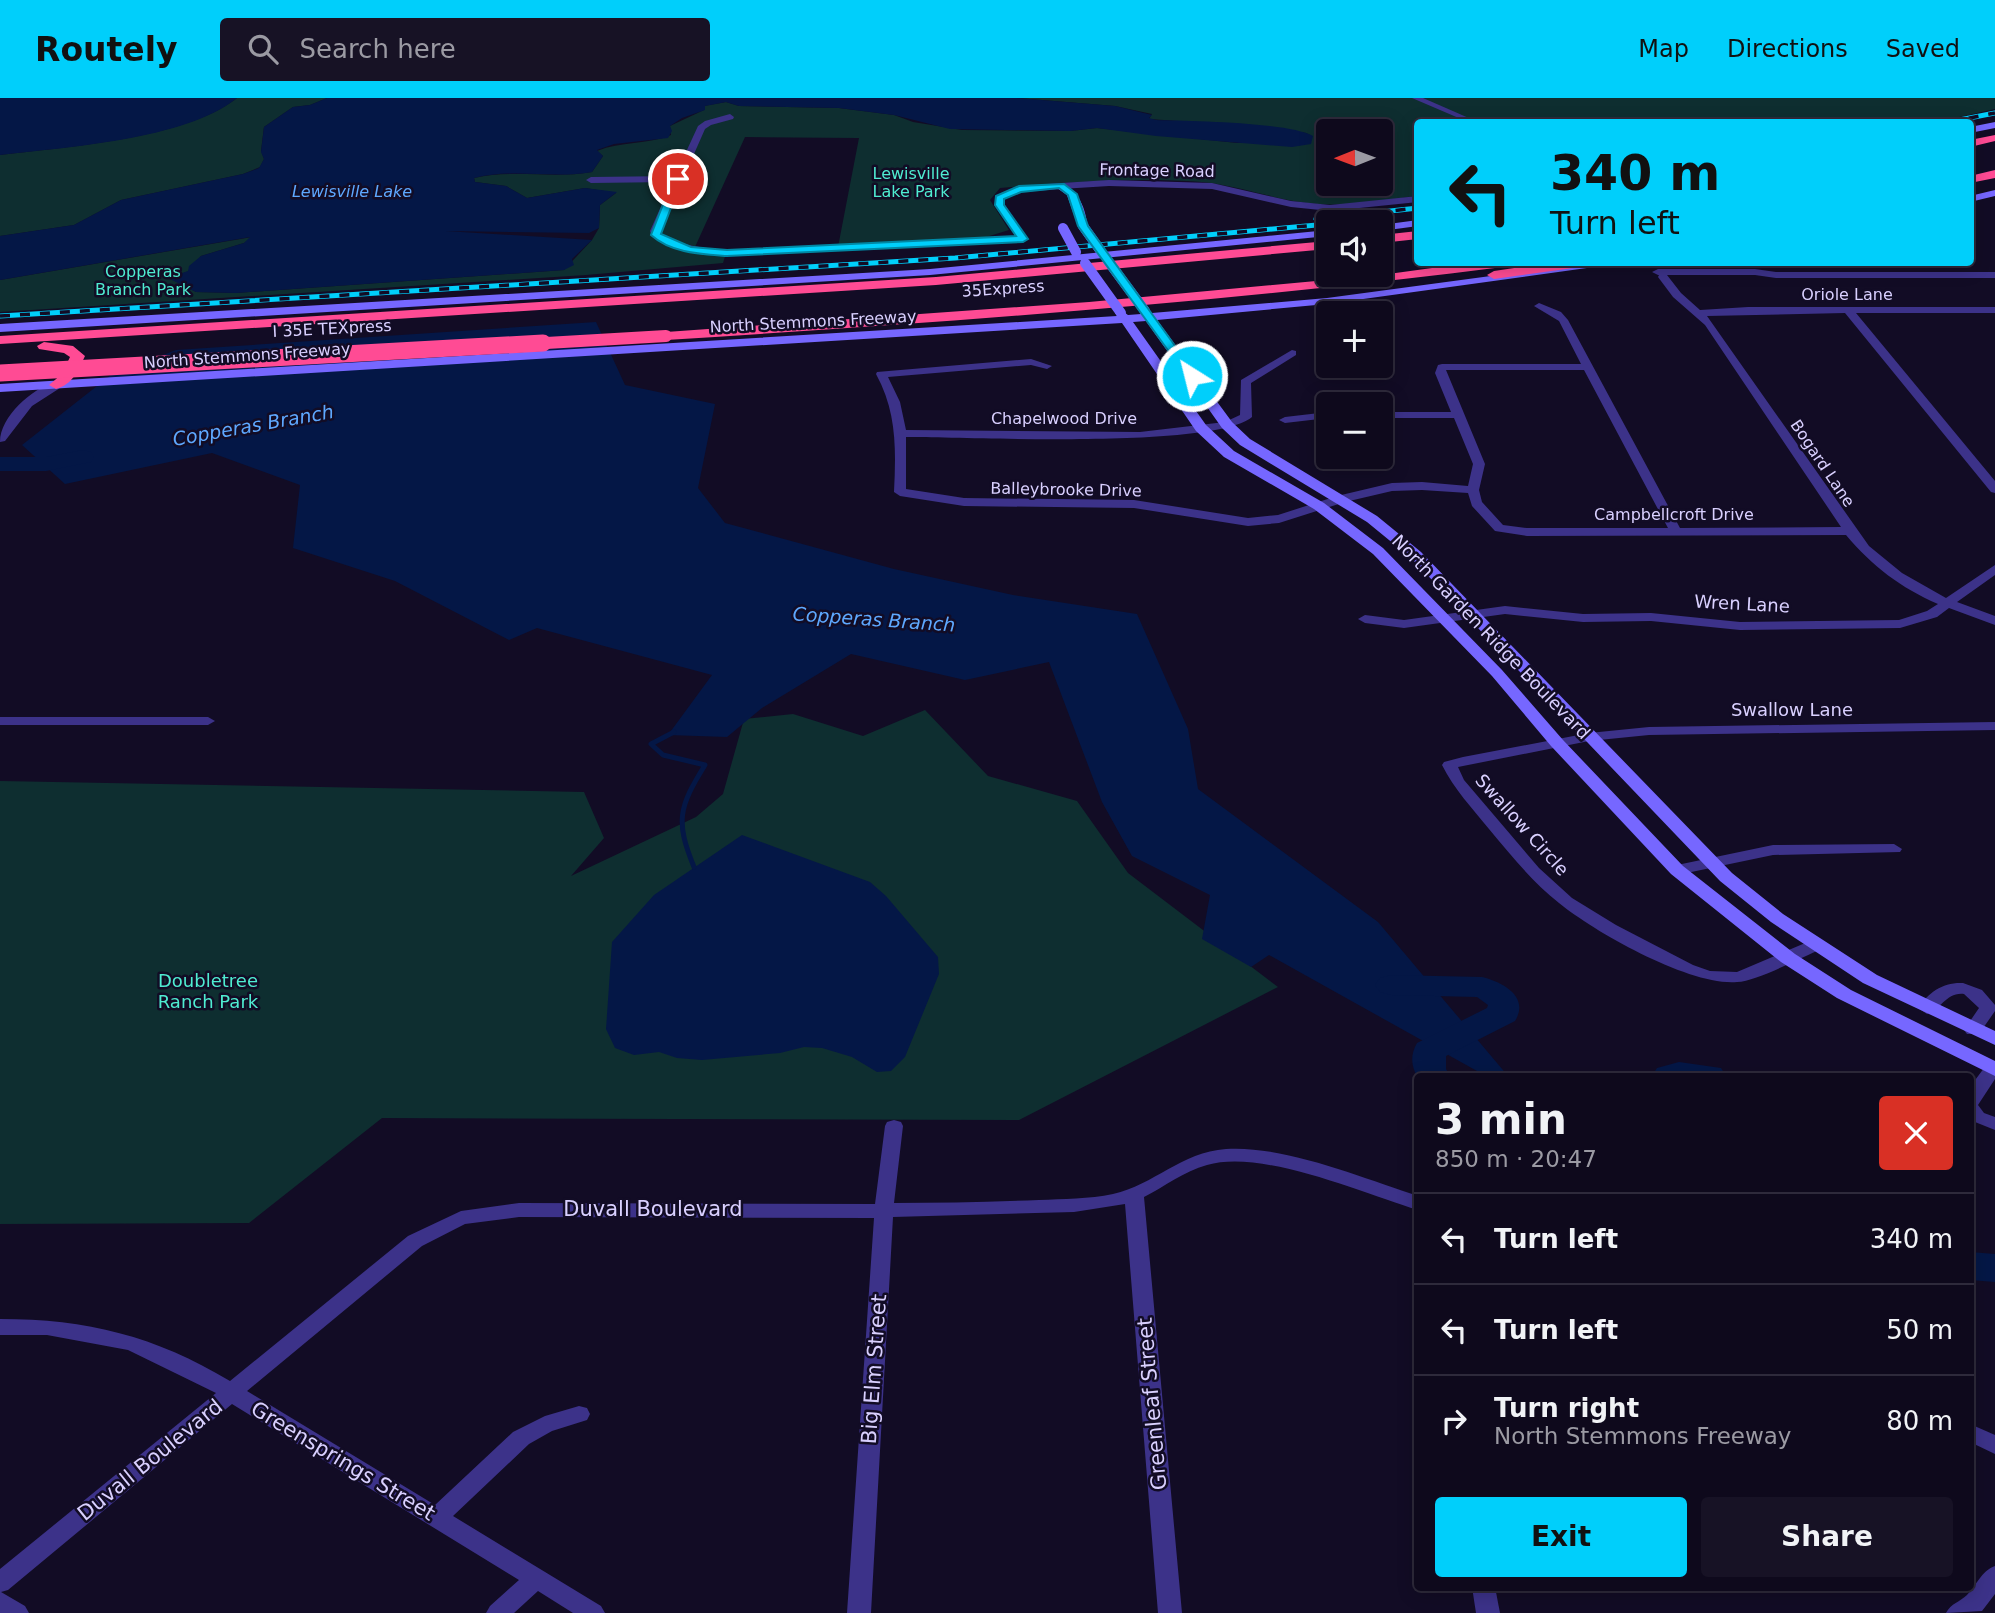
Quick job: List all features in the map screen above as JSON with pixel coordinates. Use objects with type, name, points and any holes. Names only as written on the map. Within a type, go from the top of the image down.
[{"type":"highway","points":[[1974,143],[1995,138]]},
{"type":"highway","points":[[1974,171],[1995,166]]},
{"type":"highway","points":[[1974,179],[1995,174]]},
{"type":"highway","points":[[1393,238],[1414,235]]},
{"type":"highway","name":"North Stemmons Freeway","points":[[0,340],[936,281],[1316,246]]},
{"type":"highway","points":[[1393,268],[1414,266]]},
{"type":"highway","name":"North Stemmons Freeway","points":[[0,373],[1075,309],[1476,266]]},
{"type":"highway","points":[[1251,292],[1305,293],[1401,286],[1557,266]]},
{"type":"highway","name":"35Express","points":[[666,332],[1076,301],[1316,277]]},
{"type":"highway","points":[[217,325],[246,319],[455,300]]},
{"type":"highway","name":"I 35E TEXpress","points":[[0,365],[666,332]]},
{"type":"highway","points":[[0,348],[48,346],[74,351],[78,356],[68,376],[56,385]]},
{"type":"main road","points":[[1974,129],[1995,125]]},
{"type":"main road","name":"North Garden Ridge Boulevard","points":[[1994,1068],[1844,994],[1788,958],[1677,870],[1557,743],[1497,673],[1378,551],[1319,506],[1229,454],[1201,428],[1080,257],[1063,228],[1066,214],[1060,194],[1061,186],[1072,194],[1083,226],[1227,425],[1254,450],[1372,519],[1416,555],[1710,862],[1753,899],[1816,945],[1870,979],[1995,1040]]},
{"type":"main road","points":[[1974,197],[1995,193]]},
{"type":"main road","points":[[1393,226],[1414,224]]},
{"type":"main road","points":[[0,328],[930,272],[1316,234]]},
{"type":"main road","name":"North Stemmons Freeway","points":[[0,388],[1068,323],[1122,316],[1183,314],[1352,299],[1595,266]]},
{"type":"main road","points":[[1166,340],[1169,325],[1183,314]]},
{"type":"main road","points":[[1068,323],[1112,327],[1139,340]]},
{"type":"street","points":[[1416,98],[1467,119]]},
{"type":"street","points":[[730,117],[708,123],[701,128],[655,235],[670,244],[691,250],[727,253],[1023,239],[1000,205],[1000,198],[1019,189],[1061,186]]},
{"type":"street","points":[[591,180],[678,179]]},
{"type":"street","name":"Frontage Road","points":[[1061,186],[1109,183],[1212,186],[1291,204],[1323,208],[1414,199]]},
{"type":"street","points":[[1657,270],[1768,278],[1776,275],[1995,275]]},
{"type":"street","name":"Bogard Lane","points":[[1657,270],[1677,295],[1700,313],[1872,559],[1893,575],[1948,604],[1995,621]]},
{"type":"street","points":[[1539,306],[1557,314],[1563,320],[1676,532]]},
{"type":"street","points":[[1848,310],[1995,489]]},
{"type":"street","name":"Oriole Lane","points":[[1700,313],[1994,311]]},
{"type":"street","points":[[1227,425],[1246,417],[1245,382],[1292,353]]},
{"type":"street","name":"Balleybrooke Drive","points":[[1047,366],[1031,362],[881,374],[897,403],[901,433],[900,492],[964,502],[1134,504],[1248,522],[1279,519],[1341,499],[1407,486],[1473,490]]},
{"type":"street","points":[[1473,490],[1479,464],[1440,373],[1442,367],[1586,367]]},
{"type":"street","points":[[0,438],[28,403],[56,385]]},
{"type":"street","points":[[0,420],[24,387]]},
{"type":"street","points":[[1393,415],[1459,415]]},
{"type":"street","points":[[1285,420],[1316,416]]},
{"type":"street","name":"Chapelwood Drive","points":[[901,433],[1140,435],[1227,425]]},
{"type":"street","name":"Campbellcroft Drive","points":[[1473,490],[1476,503],[1499,528],[1527,532],[1850,531]]},
{"type":"street","name":"Wren Lane","points":[[1365,619],[1404,624],[1506,610],[1583,618],[1651,617],[1740,626],[1872,625],[1919,620],[1948,604],[1995,569]]},
{"type":"street","points":[[0,721],[208,721]]},
{"type":"street","name":"Swallow Lane","points":[[1589,737],[1661,730],[1995,726]]},
{"type":"street","name":"Swallow Circle","points":[[1589,737],[1449,765],[1457,781],[1533,871],[1566,901],[1611,929],[1686,969],[1709,976],[1739,977],[1816,945]]},
{"type":"street","points":[[1677,870],[1773,850],[1894,849]]},
{"type":"street","points":[[1927,1008],[1945,991],[1957,988],[1972,992],[1984,999],[1988,1008],[1973,1030]]},
{"type":"street","points":[[1974,1096],[1994,1068]]},
{"type":"street","points":[[1974,1112],[1995,1124]]},
{"type":"street","name":"Big Elm Street","points":[[859,1613],[884,1209],[894,1126]]},
{"type":"street","name":"Duvall Boulevard","points":[[0,1583],[415,1241],[461,1218],[519,1210],[884,1209],[1076,1205],[1112,1201],[1134,1194],[1192,1163],[1211,1157],[1245,1155],[1281,1162],[1414,1202]]},
{"type":"street","name":"Greenleaf Street","points":[[1134,1194],[1171,1613]]},
{"type":"street","name":"Greensprings Street","points":[[0,1327],[47,1327],[133,1343],[206,1377],[593,1613]]},
{"type":"street","points":[[436,1518],[521,1438],[545,1425],[579,1414]]},
{"type":"street","points":[[1974,1434],[1995,1445]]},
{"type":"street","points":[[1958,1613],[1974,1604],[1995,1576]]},
{"type":"street","points":[[498,1613],[535,1580]]},
{"type":"street","points":[[1484,1591],[1488,1613]]},
{"type":"street","points":[[0,1602],[17,1613]]},
{"type":"green space","name":"Copperas Branch Park","points":[[237,98],[327,98],[310,105],[293,107],[264,127],[261,151],[264,159],[260,167],[243,174],[121,200],[74,225],[0,236],[0,155],[90,144],[156,132],[215,112]]},
{"type":"green space","name":"Lewisville Lake Park","points":[[1017,98],[1995,98],[1995,109],[1950,119],[1414,119],[1414,196],[1317,204],[1217,184],[1151,180],[1000,188],[990,200],[1009,230],[983,238],[838,247],[859,138],[745,137],[695,247],[727,250],[723,263],[586,275],[0,312],[0,280],[252,237],[244,243],[201,256],[189,271],[170,278],[196,292],[236,293],[564,270],[592,240],[599,228],[600,205],[616,193],[585,188],[527,198],[506,186],[475,182],[474,178],[503,174],[563,175],[592,172],[603,156],[597,151],[671,135],[670,126],[704,110],[704,106],[726,102],[739,106],[839,108],[894,115],[913,122],[962,130],[1070,131],[1097,128],[1237,143],[1313,137],[1306,133],[1266,127],[1149,119],[1152,114],[1115,106]]},
{"type":"green space","name":"Doubletree Ranch Park","points":[[925,710],[988,776],[1077,801],[1128,873],[1278,987],[1019,1120],[382,1118],[249,1223],[0,1224],[0,781],[584,792],[604,838],[571,876],[696,817],[723,794],[744,719],[793,714],[863,736]]},
{"type":"water","points":[[0,98],[237,98],[215,112],[187,124],[157,132],[90,145],[0,155]]},
{"type":"water","name":"Lewisville Lake","points":[[327,98],[1017,98],[1115,106],[1152,115],[1149,118],[1156,120],[1261,125],[1300,131],[1313,136],[1311,144],[1292,147],[1156,136],[1097,128],[1070,131],[950,129],[894,115],[839,108],[739,106],[726,102],[705,106],[705,110],[682,118],[670,126],[672,131],[668,138],[614,144],[597,150],[603,156],[592,172],[503,174],[474,178],[475,182],[506,186],[527,198],[585,188],[617,192],[600,205],[599,228],[589,233],[445,231],[592,240],[572,259],[574,265],[564,270],[236,293],[196,292],[168,278],[188,271],[189,266],[201,256],[244,243],[250,237],[0,280],[0,236],[74,225],[121,200],[243,174],[259,168],[264,159],[261,152],[264,127],[293,107],[310,105]]},
{"type":"water","points":[[596,322],[625,385],[715,404],[698,488],[725,523],[894,569],[1013,595],[1137,614],[1188,729],[1198,789],[1378,922],[1505,1073],[1481,1073],[1269,955],[1251,967],[1202,939],[1210,895],[1132,856],[1102,802],[1049,662],[965,680],[851,654],[762,708],[727,737],[668,735],[712,675],[537,628],[509,640],[395,581],[293,548],[300,485],[212,453],[65,484],[22,445],[111,375],[176,350]]},
{"type":"water","points":[[742,835],[870,882],[886,896],[938,957],[939,974],[905,1057],[891,1071],[877,1072],[852,1057],[822,1048],[804,1047],[780,1053],[702,1060],[677,1058],[659,1052],[634,1055],[615,1048],[606,1029],[612,942],[654,895]]},
{"type":"waterway","name":"Copperas Branch","points":[[0,464],[46,464],[83,457]]},
{"type":"waterway","points":[[674,732],[651,744],[663,755],[705,765],[690,792],[683,814],[684,838],[694,867]]},
{"type":"waterway","name":"Copperas Branch","points":[[1391,985],[1482,987],[1495,993],[1504,1004],[1503,1014],[1429,1051],[1431,1073]]},
{"type":"waterway","name":"Copperas Branch","points":[[1974,1266],[1995,1268]]},
{"type":"railway","points":[[1964,119],[1995,113]]},
{"type":"railway","points":[[1393,211],[1414,208]]},
{"type":"railway","points":[[0,316],[955,258],[1316,225]]},
{"type":"route","points":[[678,179],[655,235],[670,244],[691,250],[727,253],[1023,239],[998,200],[1002,195],[1019,189],[1061,186],[1072,194],[1083,226],[1192,376]]}]
